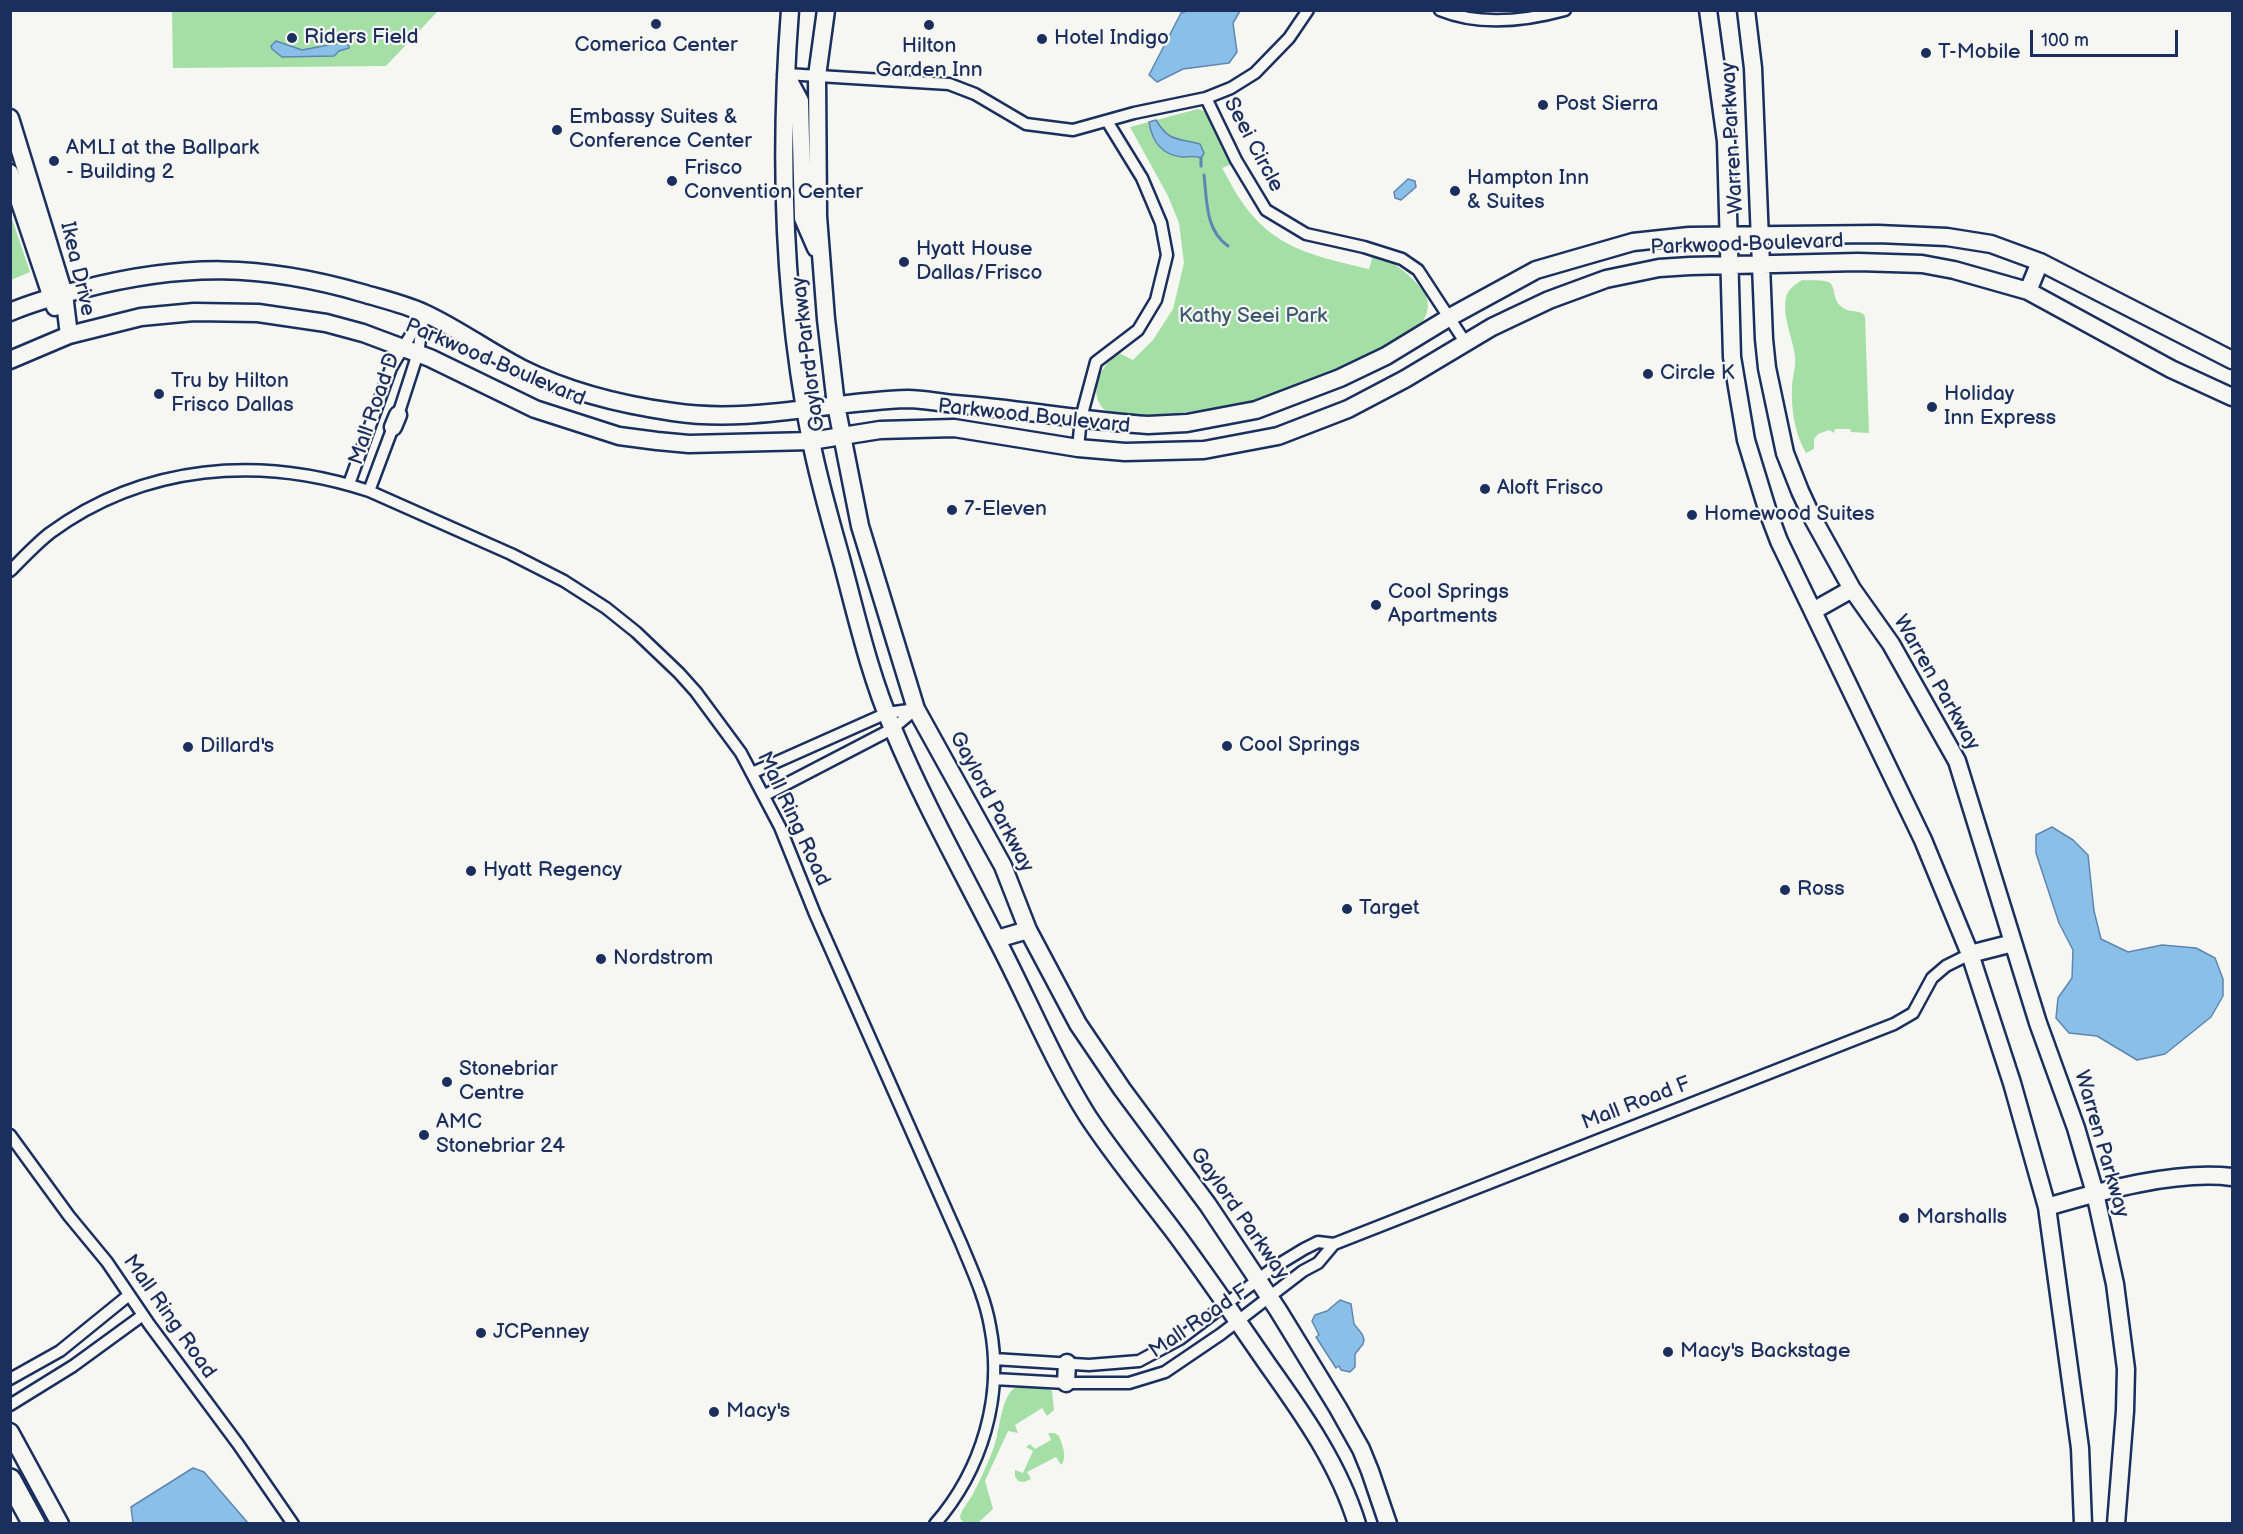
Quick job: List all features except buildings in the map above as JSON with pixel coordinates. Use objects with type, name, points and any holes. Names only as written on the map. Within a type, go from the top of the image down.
[{"type":"highway","points":[[10,1480],[34,1524]]},
{"type":"main road","name":"Gaylord Parkway","points":[[790,10],[784,130],[788,270],[805,409],[821,484],[861,634],[889,721],[945,840],[1047,1042],[1088,1115],[1304,1415],[1328,1456],[1350,1502],[1357,1524]]},
{"type":"main road","name":"Gaylord Parkway","points":[[826,10],[817,76],[817,157],[821,260],[837,405],[841,436],[860,526],[916,709],[1003,866],[1028,930],[1078,1024],[1122,1089],[1208,1205],[1338,1408],[1361,1449],[1388,1524]]},
{"type":"main road","name":"Warren Parkway","points":[[1708,10],[1726,141],[1732,357],[1746,441],[1775,531],[1923,840],[1971,954],[2012,1083],[2047,1207],[2080,1448],[2083,1524]]},
{"type":"main road","name":"Warren Parkway","points":[[1746,10],[1753,68],[1760,263],[1767,368],[1785,453],[1812,517],[1852,589],[1891,644],[1957,761],[2038,1023],[2074,1122],[2095,1193],[2115,1284],[2126,1369],[2116,1524]]},
{"type":"main road","points":[[786,74],[800,102],[803,218],[821,260]]},
{"type":"main road","name":"Ikea Drive","points":[[12,125],[69,335]]},
{"type":"main road","name":"Ikea Drive","points":[[10,173],[57,296]]},
{"type":"main road","name":"Parkwood Boulevard","points":[[10,312],[57,296],[169,271],[219,269],[266,272],[327,283],[424,313],[522,369],[587,393],[676,413],[755,415],[912,399],[1148,425],[1187,423],[1256,410],[1340,378],[1386,356],[1450,317],[1536,270],[1633,242],[1689,236],[1878,234],[1947,237],[1991,244],[2040,262],[2232,360]]},
{"type":"main road","name":"Parkwood Boulevard","points":[[10,360],[69,335],[141,317],[194,312],[258,313],[326,323],[363,333],[411,351],[535,409],[619,436],[689,444],[811,441],[880,430],[954,428],[1078,448],[1125,452],[1204,450],[1278,436],[1311,424],[1377,394],[1492,327],[1550,300],[1606,279],[1659,268],[1760,263],[1858,262],[1923,264],[1954,270],[2028,291],[2171,369],[2232,398]]},
{"type":"main road","points":[[2028,291],[2040,262]]},
{"type":"main road","points":[[1813,611],[1852,589]]},
{"type":"main road","points":[[997,939],[1028,930]]},
{"type":"main road","points":[[1971,954],[2013,943]]},
{"type":"main road","points":[[2047,1207],[2095,1193],[2175,1178],[2232,1177]]},
{"type":"main road","points":[[1066,1383],[1067,1364]]},
{"type":"main road","points":[[10,1432],[60,1524]]},
{"type":"street","points":[[786,74],[949,84],[975,94],[1026,124],[1073,130],[1134,113],[1206,98],[1231,88],[1255,73],[1289,38],[1308,10]]},
{"type":"street","points":[[1440,10],[1460,18],[1480,21],[1548,15],[1565,10]]},
{"type":"street","name":"Seei Circle","points":[[1206,98],[1236,160],[1266,210],[1306,234],[1364,247],[1402,259],[1418,270],[1465,342]]},
{"type":"street","points":[[1078,448],[1081,418],[1096,362],[1138,330],[1156,300],[1167,255],[1161,223],[1142,178],[1107,121]]},
{"type":"street","name":"Mall Road D","points":[[369,491],[396,421],[411,351],[424,313]]},
{"type":"street","name":"Mall Road D","points":[[349,484],[391,368],[411,351]]},
{"type":"street","name":"Mall Ring Road","points":[[10,571],[48,535],[83,511],[158,480],[222,471],[282,471],[349,484],[369,491],[526,561],[606,608],[680,673],[721,725],[765,795],[970,1266],[988,1317],[994,1359],[990,1416],[978,1452],[962,1487],[935,1524]]},
{"type":"street","points":[[752,773],[916,709]]},
{"type":"street","points":[[765,795],[889,721],[916,709]]},
{"type":"street","name":"Mall Road F","points":[[994,1379],[1066,1383],[1129,1383],[1165,1372],[1318,1263],[1334,1244],[1894,1024],[1913,1013],[1932,978],[1946,966],[1971,954]]},
{"type":"street","name":"Mall Ring Road","points":[[10,1135],[238,1444],[292,1524]]},
{"type":"street","name":"Mall Road F","points":[[994,1359],[1089,1365],[1139,1361],[1180,1339],[1258,1280],[1318,1242],[1334,1244]]},
{"type":"street","points":[[10,1378],[60,1351],[129,1295]]},
{"type":"street","points":[[10,1405],[73,1366],[143,1314]]},
{"type":"green space","name":"Riders Field","points":[[172,11],[438,11],[386,66],[173,68]]},
{"type":"green space","name":"Kathy Seei Park","points":[[1198,109],[1204,111],[1234,163],[1222,168],[1232,187],[1263,226],[1277,238],[1328,259],[1369,269],[1373,255],[1388,261],[1413,279],[1423,291],[1428,302],[1427,314],[1417,328],[1353,364],[1268,397],[1209,409],[1113,415],[1104,409],[1096,393],[1100,375],[1111,359],[1119,353],[1133,360],[1153,340],[1173,309],[1184,263],[1179,223],[1168,196],[1130,127]]},
{"type":"green space","points":[[10,213],[30,272],[11,280],[10,280]]},
{"type":"green space","points":[[1802,280],[1830,283],[1840,305],[1865,316],[1869,433],[1835,429],[1834,433],[1829,430],[1818,434],[1814,439],[1814,449],[1806,453],[1796,428],[1793,411],[1792,385],[1795,357],[1785,305],[1788,292]]},
{"type":"green space","points":[[1016,1387],[1047,1388],[1052,1391],[1054,1410],[1047,1416],[1042,1408],[1015,1425],[1018,1433],[1008,1431],[985,1481],[993,1509],[978,1523],[964,1523],[960,1518],[963,1509],[987,1465],[994,1447],[1004,1405],[1011,1391]]},
{"type":"green space","points":[[1048,1433],[1059,1436],[1064,1451],[1063,1462],[1061,1465],[1056,1457],[1027,1472],[1031,1479],[1024,1482],[1018,1481],[1015,1470],[1023,1473],[1033,1451],[1026,1447],[1030,1444],[1035,1449],[1051,1440]]},
{"type":"water","points":[[1240,11],[1233,23],[1237,52],[1229,63],[1183,69],[1157,82],[1149,75],[1181,13]]},
{"type":"water","points":[[276,41],[302,50],[345,42],[349,48],[339,51],[334,56],[282,57],[272,49],[271,46]]},
{"type":"water","points":[[1156,120],[1170,136],[1200,144],[1204,153],[1201,158],[1175,156],[1163,150],[1155,141],[1150,129],[1149,122]]},
{"type":"water","points":[[1408,179],[1415,181],[1416,187],[1401,200],[1395,198],[1394,192]]},
{"type":"water","points":[[2052,827],[2073,840],[2088,855],[2094,911],[2101,939],[2128,952],[2162,945],[2196,948],[2215,958],[2223,979],[2223,996],[2211,1017],[2165,1054],[2137,1060],[2097,1036],[2069,1033],[2056,1018],[2058,998],[2072,978],[2073,950],[2059,923],[2036,853],[2036,835]]},
{"type":"water","points":[[1340,1300],[1351,1304],[1354,1324],[1364,1339],[1355,1354],[1355,1367],[1350,1372],[1341,1370],[1339,1366],[1336,1368],[1316,1337],[1319,1335],[1312,1321],[1315,1315],[1327,1311]]},
{"type":"water","points":[[193,1468],[204,1472],[248,1523],[133,1523],[131,1507]]},
{"type":"waterway","points":[[1201,158],[1201,166]]},
{"type":"waterway","points":[[1204,175],[1211,223],[1220,239],[1228,246]]},
{"type":"place","name":"Comerica Center","points":[[656,24]]},
{"type":"place","name":"Hilton Garden Inn","points":[[929,25]]},
{"type":"place","name":"Riders Field","points":[[292,38]]},
{"type":"place","name":"Hotel Indigo","points":[[1042,39]]},
{"type":"place","name":"T-Mobile","points":[[1926,53]]},
{"type":"place","name":"Post Sierra","points":[[1543,105]]},
{"type":"place","name":"Embassy Suites & Conference Center","points":[[557,130]]},
{"type":"place","name":"AMLI at the Ballpark - Building 2","points":[[54,161]]},
{"type":"place","name":"Frisco Convention Center","points":[[672,181]]},
{"type":"place","name":"Hampton Inn & Suites","points":[[1455,191]]},
{"type":"place","name":"Hyatt House Dallas/Frisco","points":[[904,262]]},
{"type":"place","name":"Circle K","points":[[1648,374]]},
{"type":"place","name":"Tru by Hilton Frisco Dallas","points":[[159,394]]},
{"type":"place","name":"Holiday Inn Express","points":[[1932,407]]},
{"type":"place","name":"Aloft Frisco","points":[[1485,489]]},
{"type":"place","name":"7-Eleven","points":[[952,510]]},
{"type":"place","name":"Homewood Suites","points":[[1692,515]]},
{"type":"place","name":"Cool Springs Apartments","points":[[1376,605]]},
{"type":"place","name":"Cool Springs","points":[[1227,746]]},
{"type":"place","name":"Dillard's","points":[[188,747]]},
{"type":"place","name":"Hyatt Regency","points":[[471,871]]},
{"type":"place","name":"Ross","points":[[1785,890]]},
{"type":"place","name":"Target","points":[[1347,909]]},
{"type":"place","name":"Nordstrom","points":[[601,959]]},
{"type":"place","name":"Stonebriar Centre","points":[[447,1082]]},
{"type":"place","name":"AMC Stonebriar 24","points":[[424,1135]]},
{"type":"place","name":"Marshalls","points":[[1904,1218]]},
{"type":"place","name":"JCPenney","points":[[481,1333]]},
{"type":"place","name":"Macy's Backstage","points":[[1668,1352]]},
{"type":"place","name":"Macy's","points":[[714,1412]]}]
